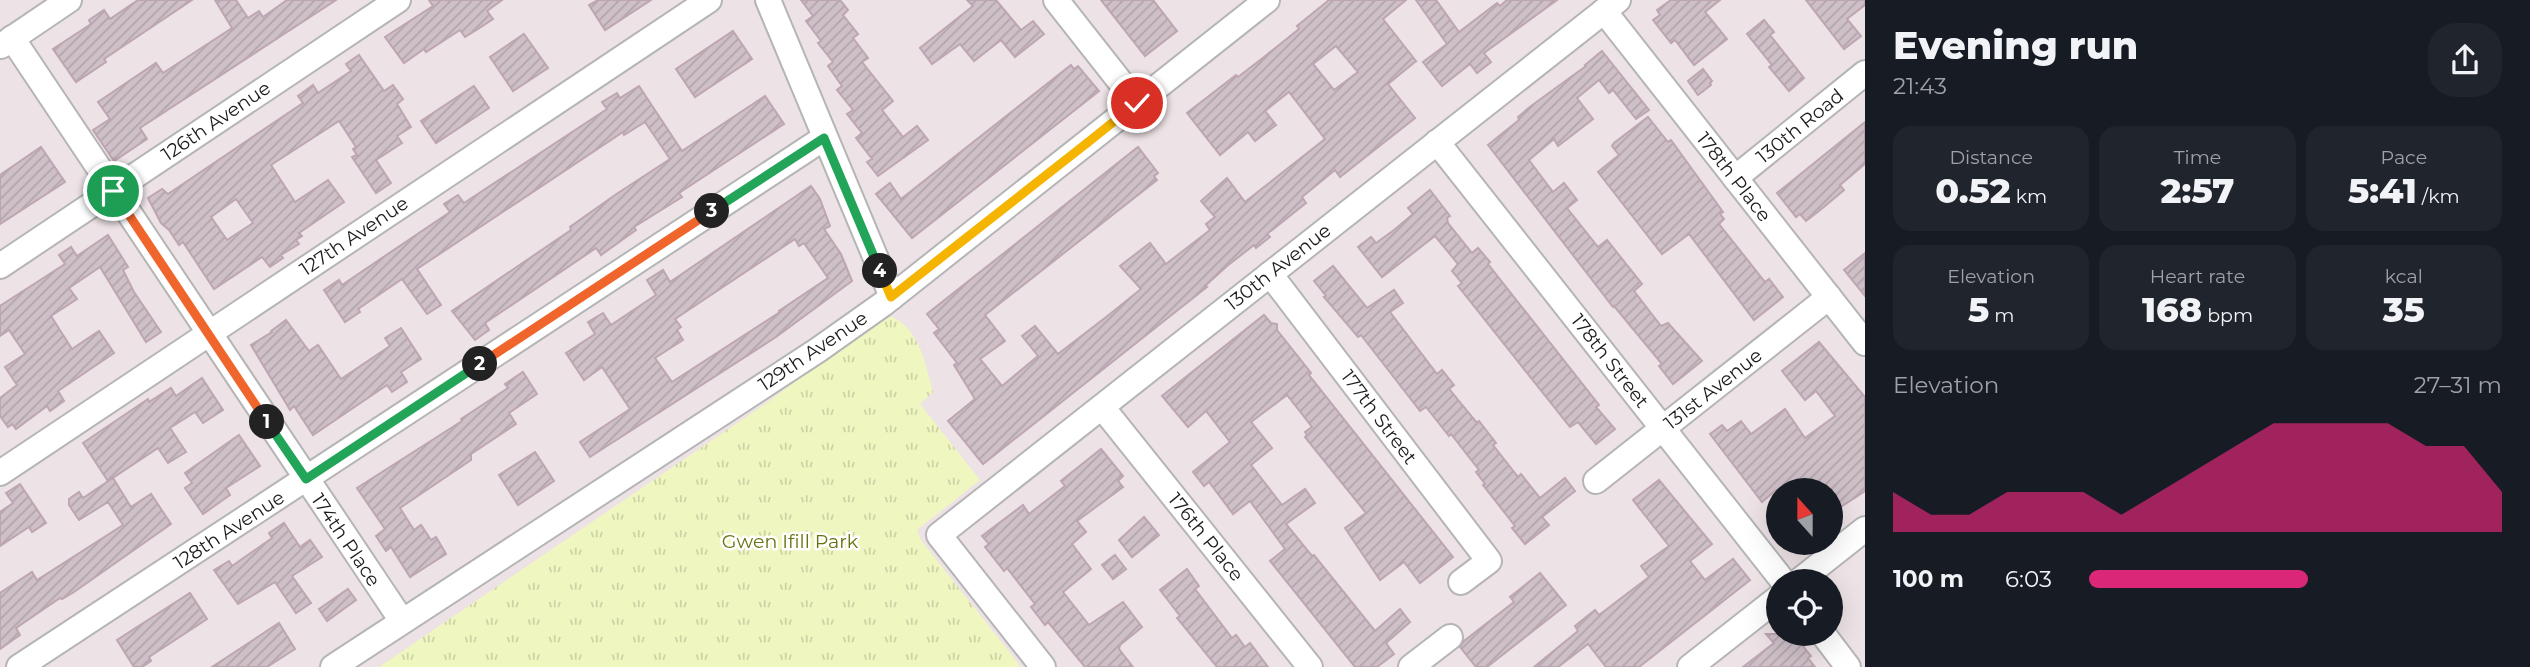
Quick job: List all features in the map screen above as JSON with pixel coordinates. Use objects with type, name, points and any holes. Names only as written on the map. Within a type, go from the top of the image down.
[{"type":"street","points":[[6,42],[69,0]]},
{"type":"street","name":"126th Avenue","points":[[0,266],[398,0]]},
{"type":"street","name":"127th Avenue","points":[[0,473],[709,0]]},
{"type":"street","points":[[768,0],[891,297]]},
{"type":"street","points":[[1056,0],[1137,103]]},
{"type":"street","name":"129th Avenue","points":[[333,667],[818,350],[891,297],[1267,0]]},
{"type":"street","name":"130th Avenue","points":[[1043,667],[939,535],[1611,6]]},
{"type":"street","name":"178th Place","points":[[1611,6],[1735,178],[1865,343]]},
{"type":"street","name":"174th Place","points":[[6,42],[113,191],[402,621]]},
{"type":"street","name":"130th Road","points":[[1735,178],[1865,73]]},
{"type":"street","name":"128th Avenue","points":[[19,667],[824,138]]},
{"type":"street","name":"178th Street","points":[[1437,142],[1774,569]]},
{"type":"street","name":"177th Street","points":[[1270,274],[1489,561],[1461,582]]},
{"type":"street","name":"131st Avenue","points":[[1596,481],[1829,297]]},
{"type":"street","name":"176th Place","points":[[1102,407],[1310,667]]},
{"type":"street","points":[[1814,569],[1865,529]]},
{"type":"street","points":[[1690,667],[1766,607]]},
{"type":"street","points":[[1412,667],[1450,637]]},
{"type":"street","points":[[1832,646],[1849,667]]},
{"type":"green space","name":"Gwen Ifill Park","points":[[886,315],[906,327],[919,346],[933,392],[920,404],[980,480],[917,530],[921,540],[1021,667],[379,667],[765,404]]},
{"type":"building","points":[[138,0],[192,0],[104,59],[106,62],[76,82],[53,49],[91,24],[89,20],[104,10],[110,19]]},
{"type":"building","points":[[215,0],[236,0],[248,18],[259,11],[263,17],[287,0],[336,0],[140,128],[147,139],[114,161],[93,130],[110,119],[98,102],[156,63],[163,73],[232,28]]},
{"type":"building","points":[[429,0],[502,0],[487,11],[493,19],[478,29],[465,37],[460,30],[404,63],[385,37],[433,6]]},
{"type":"building","points":[[598,0],[651,0],[605,30],[589,5]]},
{"type":"building","points":[[801,0],[840,0],[848,10],[843,15],[858,34],[853,38],[868,58],[862,62],[893,101],[882,110],[903,137],[917,126],[928,140],[878,176],[867,162],[872,159],[856,138],[862,133],[847,114],[853,110],[837,90],[842,86],[828,66],[833,62],[806,21],[813,16]]},
{"type":"building","points":[[967,0],[996,0],[1021,30],[1033,21],[1044,34],[1015,57],[1001,40],[974,61],[960,44],[932,64],[920,48],[973,6]]},
{"type":"building","points":[[1101,0],[1153,0],[1177,31],[1145,56]]},
{"type":"building","points":[[1329,0],[1406,0],[1383,19],[1416,61],[1388,84],[1415,118],[1340,177],[1335,170],[1302,197],[1306,203],[1267,234],[1270,237],[1256,248],[1254,245],[1227,266],[1205,286],[1207,287],[983,464],[948,421],[975,399],[954,365],[957,363],[934,333],[939,329],[927,314],[1138,147],[1158,173],[1154,176],[1157,180],[985,315],[1005,341],[980,359],[1002,386],[1038,356],[1022,336],[1035,326],[1058,354],[1110,314],[1141,289],[1120,266],[1150,243],[1166,264],[1210,230],[1206,224],[1215,217],[1201,201],[1227,178],[1245,202],[1325,139],[1289,92],[1265,111],[1276,125],[1255,141],[1248,132],[1220,155],[1187,113],[1264,57],[1299,29],[1297,26]],"holes":[[[1336,46],[1358,72],[1334,90],[1313,64]]]},
{"type":"building","points":[[1416,0],[1436,0],[1459,32],[1497,3],[1500,6],[1507,0],[1557,0],[1484,53],[1491,62],[1477,73],[1470,64],[1442,86],[1423,62],[1447,44]]},
{"type":"building","points":[[1671,0],[1720,0],[1705,12],[1727,39],[1694,65],[1675,40],[1671,43],[1653,20],[1660,15],[1657,10]]},
{"type":"building","points":[[1806,0],[1865,0],[1865,5],[1847,19],[1861,36],[1844,49]]},
{"type":"building","points":[[1764,20],[1774,32],[1770,35],[1804,78],[1789,91],[1747,34]]},
{"type":"building","points":[[733,31],[752,59],[695,97],[676,69]]},
{"type":"building","points":[[524,34],[548,68],[513,91],[490,57]]},
{"type":"building","points":[[1602,51],[1649,110],[1636,119],[1613,90],[1609,93],[1599,80],[1577,98],[1593,119],[1558,146],[1554,139],[1529,160],[1553,192],[1564,183],[1577,200],[1567,208],[1598,247],[1607,240],[1642,284],[1634,291],[1661,326],[1668,323],[1702,361],[1673,384],[1659,366],[1662,364],[1613,307],[1488,145],[1519,120],[1518,117],[1531,106]]},
{"type":"building","points":[[359,55],[384,91],[393,85],[403,99],[397,104],[411,127],[397,136],[402,143],[376,160],[391,183],[376,193],[352,157],[357,155],[353,149],[356,147],[339,121],[271,165],[295,202],[328,180],[344,202],[299,233],[302,236],[296,240],[299,244],[281,255],[283,258],[270,267],[262,257],[214,289],[183,242],[179,245],[161,223],[148,198],[162,189],[168,194],[303,103],[298,96],[313,85],[318,93],[351,71],[346,64]],"holes":[[[236,199],[253,223],[227,240],[211,217]]]},
{"type":"building","points":[[1071,65],[1074,69],[1078,66],[1099,91],[912,238],[876,194],[890,183],[901,199]]},
{"type":"building","points":[[1703,69],[1712,81],[1711,85],[1698,95],[1688,81]]},
{"type":"building","points":[[474,86],[489,108],[436,143],[421,121]]},
{"type":"building","points":[[639,86],[682,151],[765,96],[784,124],[679,193],[682,197],[634,227],[636,230],[601,255],[596,248],[485,323],[489,330],[475,340],[452,311],[670,159],[645,122],[624,135],[623,132],[417,269],[441,305],[427,314],[402,279],[358,309],[360,312],[345,322],[324,290],[339,280],[342,285],[450,212],[444,204],[458,195],[464,203],[607,109],[602,102],[617,93],[620,98]]},
{"type":"building","points":[[1648,117],[1668,142],[1671,140],[1723,212],[1720,214],[1724,219],[1719,224],[1765,282],[1769,279],[1783,297],[1754,320],[1689,234],[1662,254],[1598,172],[1619,155],[1612,146],[1614,143]]},
{"type":"building","points":[[1865,122],[1865,164],[1840,185],[1844,190],[1806,221],[1800,214],[1796,217],[1777,193]]},
{"type":"building","points":[[41,147],[65,182],[0,224],[0,175]]},
{"type":"building","points":[[811,186],[820,199],[830,226],[824,229],[841,254],[852,281],[776,337],[590,457],[580,442],[630,409],[602,367],[584,380],[566,353],[595,334],[588,322],[603,313],[611,325],[656,295],[647,280],[663,270],[670,282]],"holes":[[[795,239],[799,246],[804,243],[828,278],[672,382],[655,358],[683,340],[677,330],[681,327],[675,319]]]},
{"type":"building","points":[[1430,190],[1450,216],[1447,218],[1448,223],[1472,253],[1478,248],[1490,262],[1488,264],[1615,429],[1596,444],[1578,422],[1570,427],[1458,286],[1462,283],[1452,271],[1458,264],[1435,236],[1382,277],[1358,247],[1371,237],[1376,243],[1394,230],[1413,214],[1408,208]]},
{"type":"building","points":[[108,235],[128,267],[123,270],[134,292],[161,332],[146,342],[100,267],[69,288],[77,299],[51,316],[72,349],[99,331],[114,353],[58,391],[64,401],[50,411],[47,406],[16,429],[12,424],[8,427],[0,416],[0,398],[17,385],[5,367],[25,354],[9,330],[0,336],[0,306],[65,264],[59,255],[71,247],[77,256]]},
{"type":"building","points":[[1865,253],[1865,296],[1844,270]]},
{"type":"building","points":[[1333,266],[1367,308],[1394,290],[1403,303],[1390,312],[1437,374],[1442,370],[1454,385],[1449,389],[1477,423],[1479,421],[1496,443],[1493,445],[1518,477],[1521,474],[1540,498],[1565,478],[1575,491],[1542,517],[1549,525],[1525,544],[1512,528],[1515,526],[1483,485],[1485,484],[1476,472],[1479,470],[1451,434],[1449,436],[1426,407],[1420,411],[1361,335],[1358,337],[1324,297],[1326,296],[1314,281]]},
{"type":"building","points":[[1264,315],[1271,323],[1277,324],[1277,330],[1311,373],[1309,375],[1453,557],[1420,583],[1404,562],[1380,580],[1345,528],[1366,513],[1305,437],[1305,432],[1312,427],[1287,395],[1251,422],[1272,448],[1251,465],[1282,505],[1305,489],[1315,503],[1286,524],[1375,631],[1400,609],[1410,622],[1386,643],[1394,654],[1377,667],[1355,667],[1270,561],[1285,549],[1250,501],[1233,514],[1209,482],[1204,486],[1193,472],[1230,442],[1206,411],[1188,427],[1162,396]]},
{"type":"building","points":[[286,320],[309,351],[318,345],[341,379],[390,346],[385,338],[401,328],[421,359],[401,372],[407,382],[392,392],[387,385],[313,435],[294,406],[290,410],[251,345]]},
{"type":"building","points":[[1819,342],[1865,397],[1865,491],[1843,505],[1843,478],[1766,478],[1766,499],[1762,502],[1710,434],[1722,425],[1727,431],[1741,421],[1751,434],[1785,409],[1805,438],[1835,416],[1816,391],[1805,400],[1782,371]]},
{"type":"building","points":[[523,372],[537,394],[509,413],[516,424],[471,454],[471,460],[400,508],[414,530],[421,525],[431,540],[436,537],[446,554],[410,577],[391,547],[386,551],[376,536],[385,529],[357,488],[462,421],[461,419],[508,388],[505,384]]},
{"type":"building","points":[[202,378],[223,410],[203,423],[195,412],[170,428],[186,452],[168,463],[158,448],[108,481],[83,443],[148,399],[149,402],[171,388],[176,396]]},
{"type":"building","points":[[239,435],[260,466],[226,488],[230,495],[203,514],[185,488],[192,483],[185,473]]},
{"type":"building","points":[[1101,449],[1123,476],[1118,481],[1123,487],[1077,521],[1086,532],[1072,544],[1091,569],[1063,592],[1089,625],[1123,602],[1142,627],[1120,645],[1119,649],[1133,667],[1085,667],[1048,622],[1045,625],[1031,607],[1035,604],[1007,568],[1004,571],[985,547],[989,544],[982,536],[1023,505],[1029,514],[1065,486],[1061,481]]},
{"type":"building","points":[[535,452],[554,481],[518,505],[499,475]]},
{"type":"building","points":[[113,478],[131,507],[151,494],[171,524],[74,592],[60,598],[16,628],[20,635],[0,649],[0,593],[32,572],[37,580],[123,525],[108,502],[79,520],[69,505],[69,499],[79,492],[83,498]]},
{"type":"building","points":[[1659,480],[1712,544],[1690,561],[1705,580],[1733,559],[1750,580],[1639,667],[1606,667],[1588,644],[1558,667],[1534,667],[1578,631],[1575,626],[1595,610],[1599,615],[1649,577],[1641,566],[1669,546],[1633,500]]},
{"type":"building","points":[[20,484],[46,523],[32,532],[29,527],[0,546],[0,512],[13,503],[6,493]]},
{"type":"building","points":[[1144,517],[1159,535],[1132,557],[1119,540]]},
{"type":"building","points":[[284,523],[300,547],[310,540],[322,557],[292,576],[311,603],[296,613],[275,582],[238,604],[214,570],[229,561],[232,566],[272,538],[269,533]]},
{"type":"building","points":[[1115,555],[1126,569],[1113,579],[1102,565]]},
{"type":"building","points":[[1187,569],[1199,586],[1195,589],[1232,638],[1236,635],[1245,647],[1250,643],[1268,667],[1217,667],[1177,618],[1180,616],[1160,590]]},
{"type":"building","points":[[1540,573],[1566,605],[1487,667],[1476,667],[1460,647],[1464,641],[1514,602],[1510,597]]},
{"type":"building","points":[[348,589],[356,600],[327,621],[319,609]]},
{"type":"building","points":[[190,593],[207,619],[149,657],[151,661],[142,667],[134,667],[117,640]]},
{"type":"building","points":[[279,623],[295,649],[267,667],[212,667]]},
{"type":"building","points":[[1770,646],[1803,646],[1815,667],[1743,667]]},
{"type":"route","points":[[113,191],[306,479],[824,138],[891,297],[1137,103]]}]
